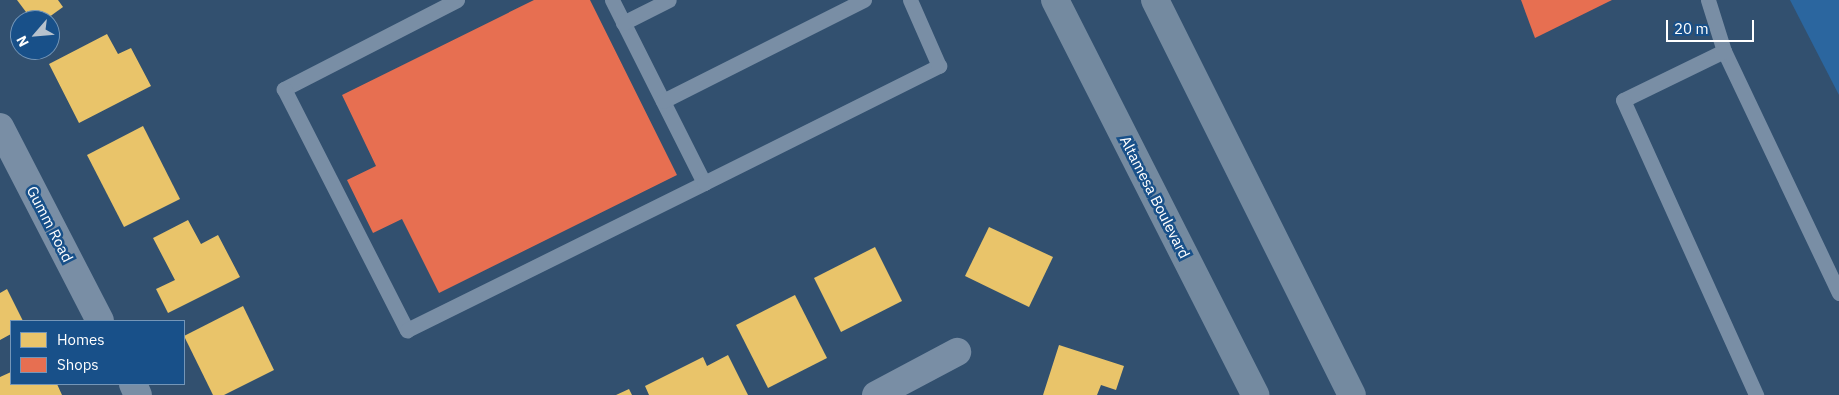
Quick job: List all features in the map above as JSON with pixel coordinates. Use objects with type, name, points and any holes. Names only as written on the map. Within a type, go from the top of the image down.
[{"type":"main road","name":"Altamesa Boulevard","points":[[1055,0],[1255,395]]},
{"type":"main road","points":[[1155,0],[1352,395]]},
{"type":"street","name":"Gumm Road","points":[[0,128],[99,320]]},
{"type":"street","points":[[876,395],[957,352]]},
{"type":"lane","points":[[457,0],[284,89],[407,330],[939,66],[910,0]]},
{"type":"lane","points":[[612,0],[704,183]]},
{"type":"lane","points":[[623,23],[668,0]]},
{"type":"lane","points":[[663,101],[864,0]]},
{"type":"lane","points":[[1708,0],[1724,51],[1839,293]]},
{"type":"lane","points":[[1724,51],[1623,100],[1756,395]]},
{"type":"shaded area","points":[[1790,0],[1839,0],[1839,95]]},
{"type":"building: Homes","points":[[17,0],[58,0],[63,7],[59,10],[24,10]]},
{"type":"building: Homes","points":[[107,34],[118,54],[131,48],[151,86],[79,123],[49,64],[60,60]]},
{"type":"building: Homes","points":[[143,126],[180,199],[124,227],[87,155]]},
{"type":"building: Homes","points":[[188,220],[201,244],[218,235],[240,277],[168,313],[156,289],[175,280],[153,238]]},
{"type":"building: Homes","points":[[989,227],[1053,257],[1029,307],[965,276]]},
{"type":"building: Homes","points":[[875,247],[902,301],[841,332],[814,278]]},
{"type":"building: Homes","points":[[7,289],[22,320],[10,320],[10,335],[0,340],[0,293]]},
{"type":"building: Homes","points":[[795,295],[827,358],[768,388],[736,325]]},
{"type":"building: Homes","points":[[243,306],[274,370],[224,395],[213,395],[185,335]]},
{"type":"building: Homes","points":[[1059,345],[1124,366],[1116,390],[1101,385],[1097,395],[1043,395]]},
{"type":"building: Homes","points":[[728,355],[748,395],[649,395],[645,386],[703,357],[707,366]]},
{"type":"building: Homes","points":[[10,372],[10,385],[57,385],[62,395],[0,395],[0,377]]},
{"type":"building: Homes","points":[[629,389],[632,395],[616,395]]},
{"type":"building: Shops","points":[[534,0],[590,0],[677,175],[439,293],[402,219],[373,233],[347,180],[376,166],[342,95]]},
{"type":"building: Shops","points":[[1521,0],[1612,0],[1535,38]]}]
